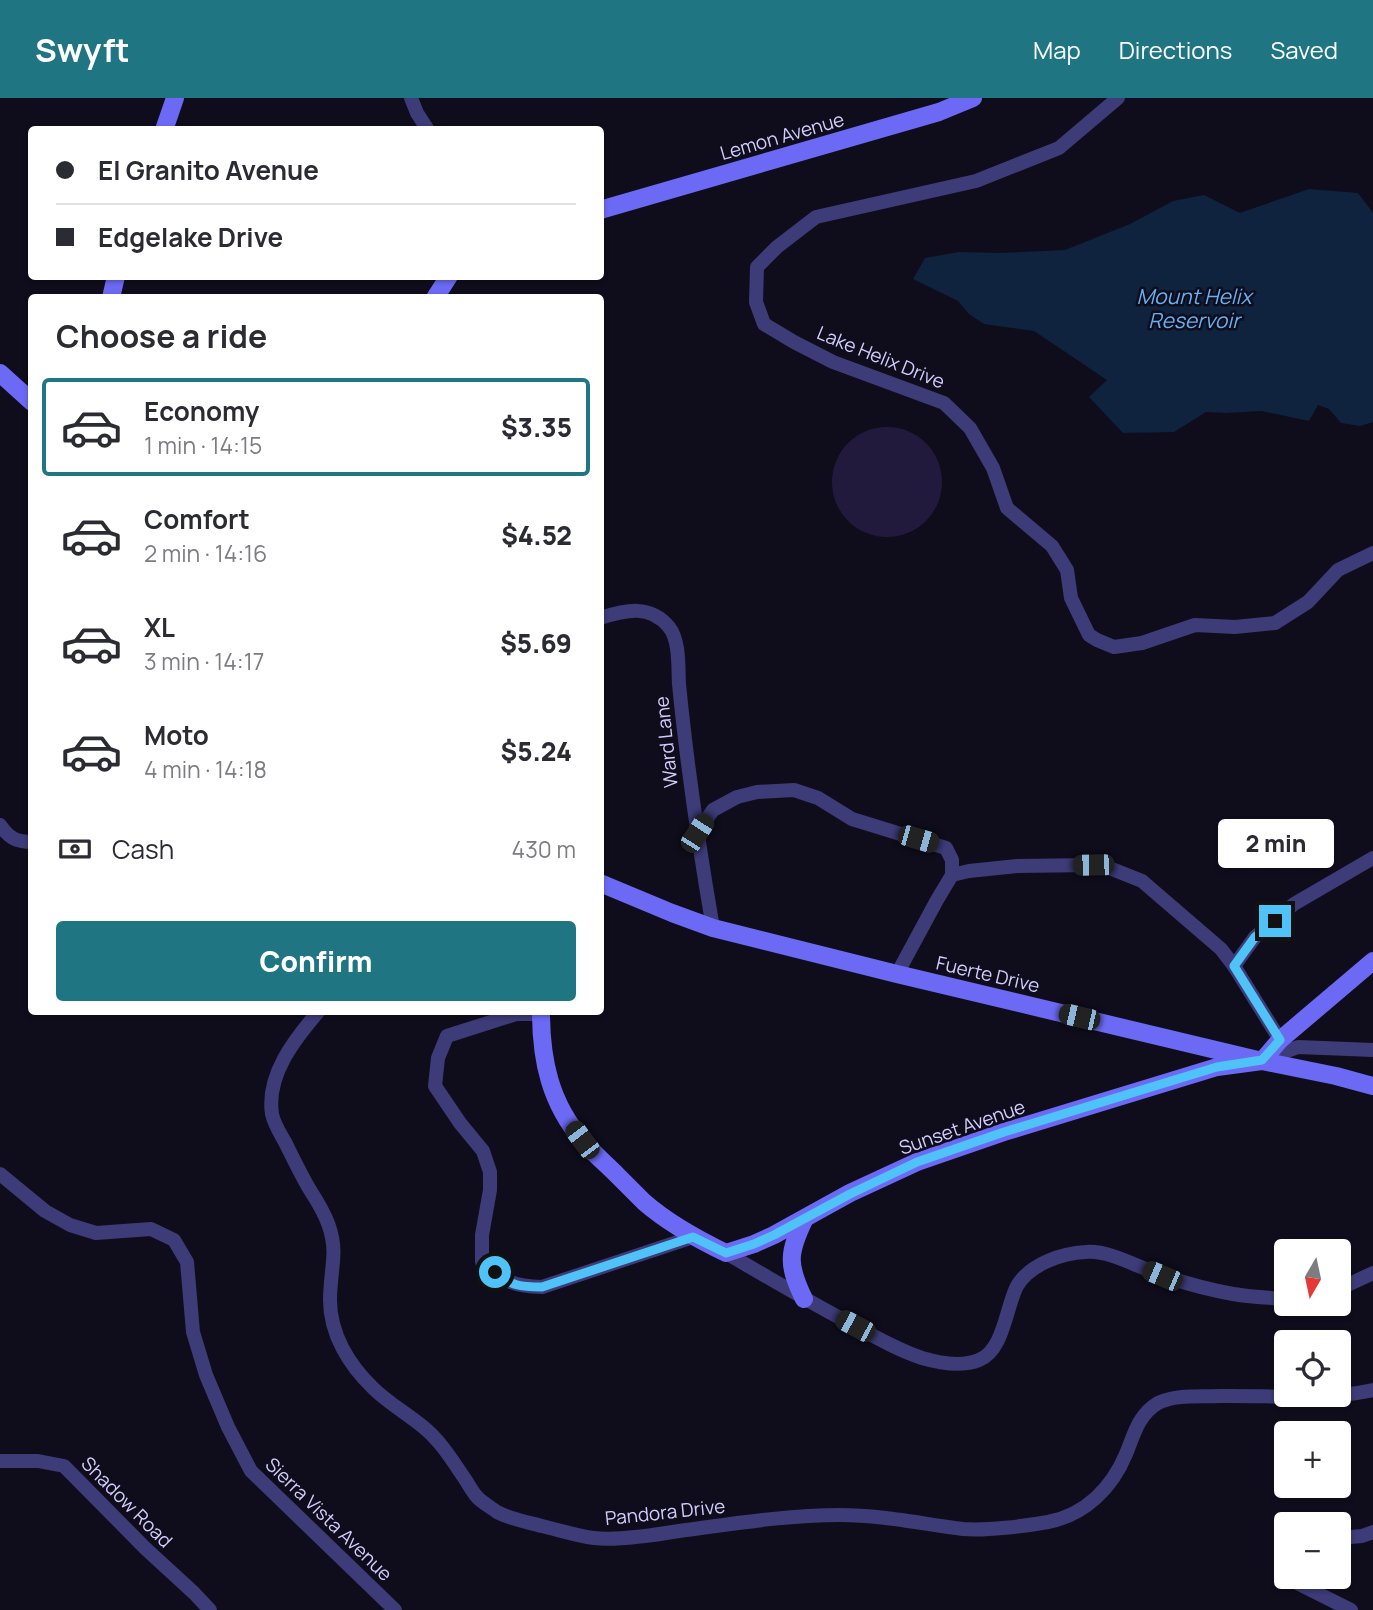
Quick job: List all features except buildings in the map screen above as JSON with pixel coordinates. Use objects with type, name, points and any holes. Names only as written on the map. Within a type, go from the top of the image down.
[{"type":"main road","points":[[165,126],[175,98]]},
{"type":"main road","name":"Lemon Avenue","points":[[604,209],[939,112],[973,98]]},
{"type":"main road","points":[[0,373],[28,398]]},
{"type":"main road","name":"Fuerte Drive","points":[[604,885],[672,914],[713,928],[1373,1086]]},
{"type":"main road","points":[[1262,1060],[1280,1040],[1373,961]]},
{"type":"main road","points":[[541,1015],[543,1056],[548,1077],[571,1126],[594,1153],[646,1203],[693,1237],[726,1253]]},
{"type":"main road","name":"Sunset Avenue","points":[[726,1253],[774,1235],[917,1162],[1217,1067],[1262,1060]]},
{"type":"main road","points":[[804,1299],[795,1280],[791,1262],[795,1240],[805,1218]]},
{"type":"street","points":[[411,98],[425,126]]},
{"type":"street","name":"Lake Helix Drive","points":[[1118,98],[1059,148],[976,181],[816,217],[777,247],[757,267],[756,302],[764,324],[833,362],[944,403],[970,428],[993,468],[1006,508],[1052,546],[1068,570],[1070,598],[1089,635],[1114,647],[1142,643],[1195,625],[1235,628],[1275,623],[1308,602],[1338,570],[1373,553]]},
{"type":"street","name":"Ward Lane","points":[[604,617],[639,610],[650,612],[670,628],[676,645],[685,747],[713,928]]},
{"type":"street","points":[[697,833],[713,810],[737,797],[757,792],[794,790],[818,798],[852,820],[946,848],[953,860],[953,875],[897,974]]},
{"type":"street","points":[[0,825],[7,836],[19,842],[28,842]]},
{"type":"street","points":[[1234,966],[1255,937],[1294,904],[1373,858]]},
{"type":"street","points":[[953,875],[1017,866],[1093,865],[1142,881],[1222,949],[1280,1040]]},
{"type":"street","name":"Pandora Drive","points":[[315,1015],[285,1056],[275,1078],[271,1101],[272,1117],[333,1234],[335,1250],[330,1303],[333,1325],[342,1348],[374,1390],[425,1428],[445,1449],[479,1499],[500,1514],[597,1539],[792,1517],[842,1515],[967,1529],[1049,1522],[1084,1508],[1100,1495],[1115,1476],[1135,1429],[1145,1414],[1163,1401],[1181,1397],[1325,1397],[1373,1390]]},
{"type":"street","points":[[513,1015],[447,1036],[438,1058],[435,1086],[483,1151],[490,1172],[490,1190],[482,1235],[482,1262],[508,1282],[522,1287],[542,1287],[693,1237]]},
{"type":"street","name":"Sunset Avenue","points":[[1262,1060],[1297,1047],[1373,1050]]},
{"type":"street","name":"Sierra Vista Avenue","points":[[0,1174],[45,1211],[70,1225],[96,1233],[151,1229],[174,1240],[187,1262],[193,1332],[206,1375],[228,1427],[251,1471],[395,1610]]},
{"type":"street","points":[[726,1253],[895,1348],[950,1364],[981,1360],[990,1352],[1000,1336],[1018,1285],[1040,1265],[1073,1254],[1099,1252],[1188,1283],[1235,1294],[1274,1298]]},
{"type":"street","points":[[1351,1283],[1373,1273]]},
{"type":"street","name":"Shadow Road","points":[[0,1461],[38,1461],[64,1466],[210,1610]]},
{"type":"street","points":[[1351,1537],[1373,1532]]},
{"type":"street","points":[[1309,1589],[1351,1610]]},
{"type":"water","name":"Mount Helix Reservoir","points":[[1309,189],[1358,193],[1373,213],[1373,422],[1360,426],[1341,423],[1329,409],[1318,405],[1309,421],[1262,411],[1206,412],[1174,432],[1123,433],[1089,397],[1107,380],[1034,331],[984,324],[969,314],[958,301],[913,279],[925,258],[959,252],[1065,250],[1130,224],[1173,201],[1204,195],[1240,213]]},
{"type":"route","points":[[495,1272],[508,1282],[522,1287],[542,1287],[693,1237],[726,1253],[774,1235],[917,1162],[1004,1132],[1217,1067],[1262,1060],[1280,1040],[1234,966],[1255,937],[1275,921]]}]
